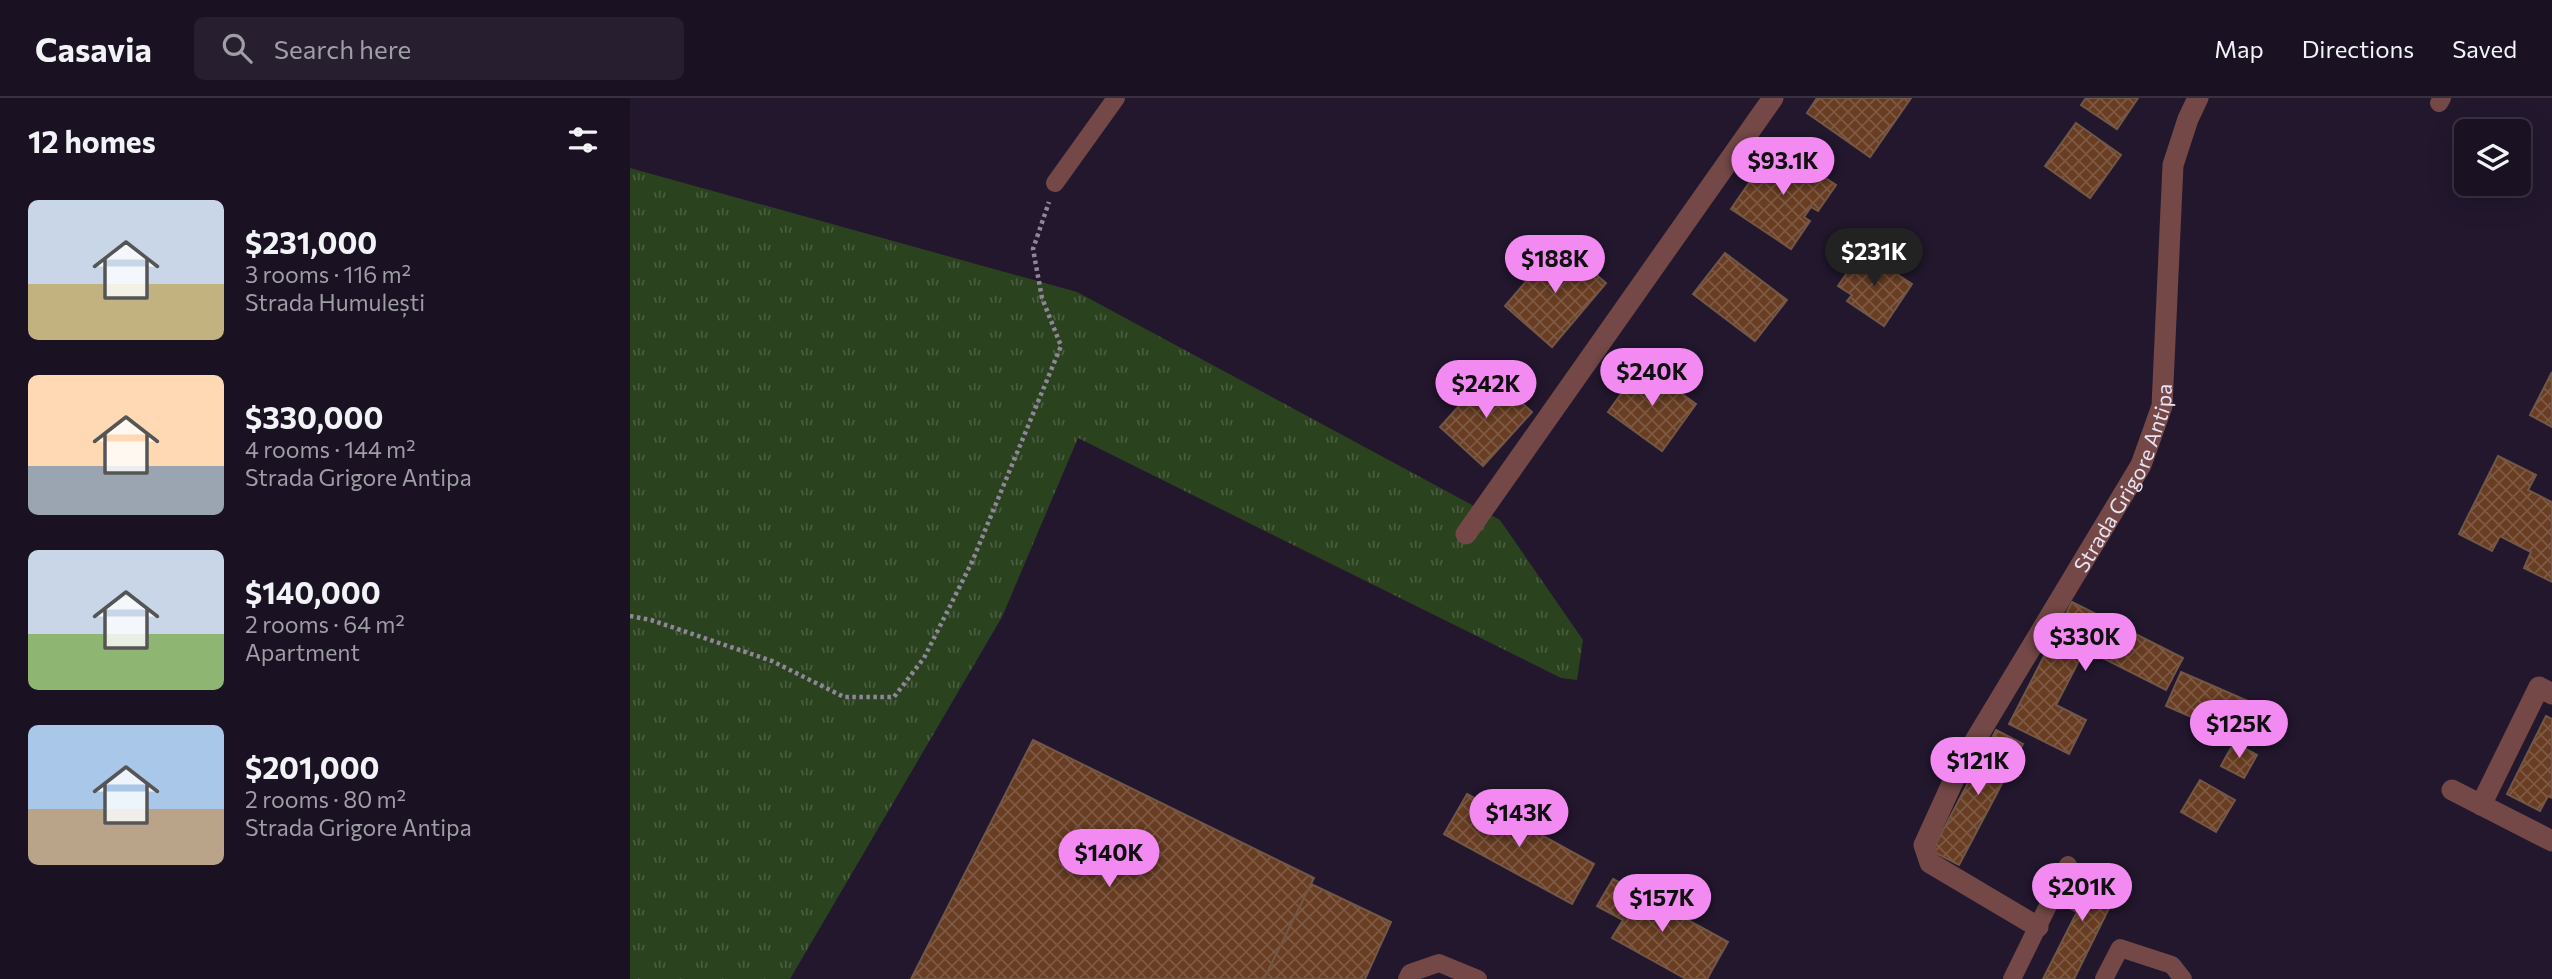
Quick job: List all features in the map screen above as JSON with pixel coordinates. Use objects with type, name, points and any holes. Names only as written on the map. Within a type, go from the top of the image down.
[{"type":"street","points":[[1466,534],[1773,98]]},
{"type":"street","name":"Strada Grigore Antipa","points":[[2038,927],[1930,863],[1924,845],[1961,764],[2141,465],[2162,406],[2173,165],[2198,98]]},
{"type":"street","points":[[2481,805],[2539,687],[2552,694]]},
{"type":"street","points":[[2452,790],[2552,841]]},
{"type":"lane","points":[[1055,183],[1116,98]]},
{"type":"lane","points":[[2012,979],[2068,865]]},
{"type":"lane","points":[[2104,979],[2120,948],[2172,965],[2183,979]]},
{"type":"lane","points":[[1407,979],[1410,973],[1439,963],[1478,979]]},
{"type":"path","points":[[630,616],[651,620],[772,661],[844,697],[894,697],[924,658],[966,574],[1061,346],[1042,298],[1033,249],[1055,183]]},
{"type":"green space","points":[[630,168],[1077,292],[1500,520],[1583,640],[1577,680],[1561,678],[1078,438],[1002,617],[790,979],[630,979]]},
{"type":"building","points":[[1817,98],[1911,98],[1870,157],[1807,113]]},
{"type":"building","points":[[2086,98],[2138,98],[2117,129],[2081,105]]},
{"type":"building","points":[[2076,123],[2121,155],[2090,198],[2045,166]]},
{"type":"building","points":[[1779,147],[1836,185],[1818,211],[1811,207],[1804,217],[1810,221],[1791,249],[1731,209],[1756,173],[1760,174]]},
{"type":"building","points":[[1559,243],[1606,283],[1552,347],[1505,306]]},
{"type":"building","points":[[1862,251],[1912,284],[1884,326],[1847,301],[1852,295],[1838,286]]},
{"type":"building","points":[[1725,253],[1787,300],[1755,341],[1693,294]]},
{"type":"building","points":[[1642,365],[1696,404],[1662,451],[1608,412]]},
{"type":"building","points":[[2552,372],[2552,427],[2530,415]]},
{"type":"building","points":[[1489,373],[1532,412],[1483,466],[1440,427]]},
{"type":"building","points":[[2498,456],[2536,475],[2528,490],[2552,502],[2552,582],[2524,568],[2531,552],[2500,536],[2492,551],[2459,534]]},
{"type":"building","points":[[2072,602],[2183,658],[2166,690],[2085,649],[2056,705],[2086,720],[2069,754],[2009,724]]},
{"type":"building","points":[[2181,672],[2248,701],[2233,735],[2166,706]]},
{"type":"building","points":[[2546,716],[2552,719],[2552,798],[2548,796],[2540,811],[2507,794]]},
{"type":"building","points":[[1996,730],[2023,744],[1959,865],[1932,851]]},
{"type":"building","points":[[1033,740],[1314,878],[1264,979],[911,979]]},
{"type":"building","points":[[2234,742],[2257,755],[2244,778],[2221,766]]},
{"type":"building","points":[[2200,780],[2235,800],[2216,832],[2181,812]]},
{"type":"building","points":[[1467,794],[1594,864],[1572,904],[1444,834]]},
{"type":"building","points":[[2080,868],[2119,888],[2074,979],[2043,979],[2077,912],[2062,904]]},
{"type":"building","points":[[1613,879],[1728,942],[1707,979],[1686,979],[1612,938],[1623,920],[1597,906]]},
{"type":"building","points":[[1311,884],[1391,922],[1365,979],[1264,979]]}]
